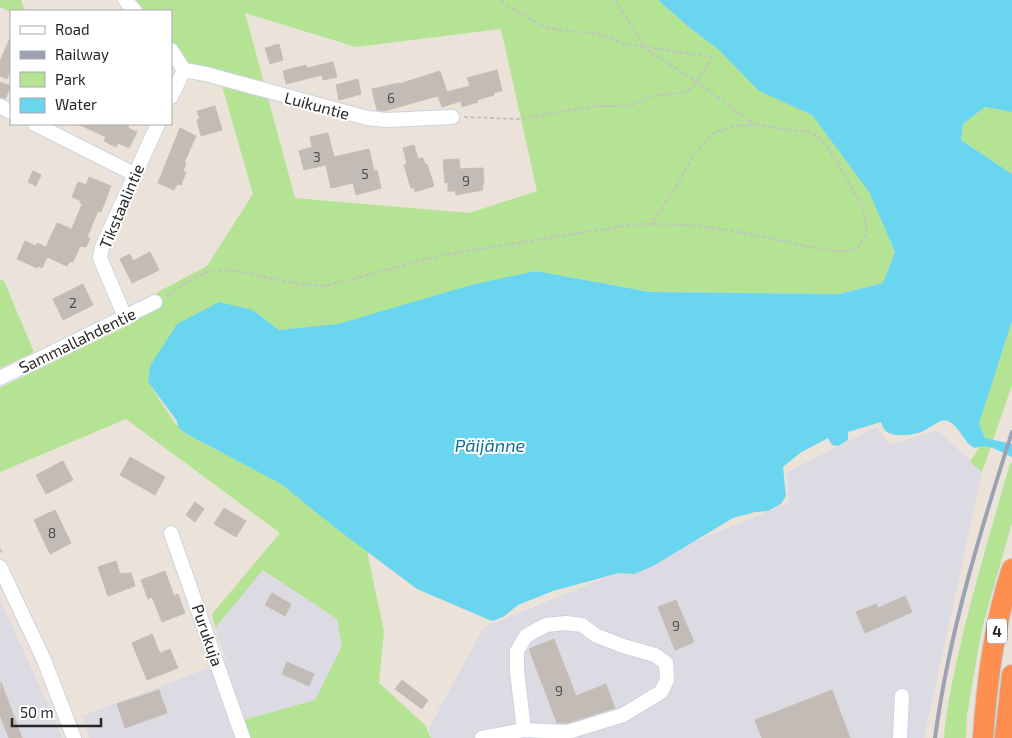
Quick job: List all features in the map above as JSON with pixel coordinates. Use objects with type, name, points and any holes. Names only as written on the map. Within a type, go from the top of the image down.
[{"type":"highway","name":"4","points":[[982,738],[992,658],[1012,569]]},
{"type":"highway","points":[[1005,738],[1012,675]]},
{"type":"street","points":[[125,0],[134,10]]},
{"type":"street","points":[[172,52],[184,70],[172,95]]},
{"type":"street","name":"Luikuntie","points":[[184,70],[367,118],[387,120],[452,117]]},
{"type":"street","points":[[37,125],[134,174]]},
{"type":"street","name":"Tikstaalintie","points":[[125,317],[100,258],[102,247],[158,125]]},
{"type":"street","name":"Sammallahdentie","points":[[0,378],[155,302]]},
{"type":"street","name":"Purukuja","points":[[171,533],[244,738]]},
{"type":"street","points":[[0,567],[44,660],[74,738]]},
{"type":"street","points":[[482,738],[524,730],[568,732],[623,714],[661,692],[667,680],[666,663],[655,655],[623,646],[596,635],[582,625],[566,623],[546,625],[526,636],[517,651],[516,671],[524,730]]},
{"type":"street","points":[[900,738],[902,696]]},
{"type":"path","points":[[452,117],[518,119],[595,106],[630,106],[651,96],[680,94],[689,90],[697,82],[712,58],[620,44],[612,38],[594,32],[554,29],[500,0]]},
{"type":"path","points":[[615,0],[646,49],[697,82],[754,124]]},
{"type":"path","points":[[155,302],[183,285],[213,271],[254,274],[283,281],[326,286],[442,255],[636,224],[651,224],[672,224],[721,229],[832,251],[847,251],[859,247],[867,232],[863,206],[835,159],[819,137],[806,131],[754,124],[734,126],[712,134],[694,154],[678,184],[651,224]]},
{"type":"shaded area","points":[[877,427],[890,445],[937,430],[982,472],[924,738],[431,738],[429,728],[484,627],[789,503],[787,472]]},
{"type":"shaded area","points":[[263,570],[337,619],[342,646],[314,703],[237,722],[242,738],[89,738],[82,716],[227,661],[215,628]]},
{"type":"shaded area","points":[[0,600],[53,715],[62,738],[0,738]]},
{"type":"green space","points":[[0,0],[21,0],[25,10],[10,10],[10,12],[0,7]]},
{"type":"green space","points":[[117,0],[658,0],[719,50],[759,90],[812,115],[869,192],[895,252],[883,283],[839,294],[650,292],[536,271],[334,325],[279,330],[253,310],[150,366],[148,382],[174,422],[185,433],[281,484],[367,551],[384,632],[379,683],[425,725],[431,738],[251,738],[244,720],[315,700],[342,646],[337,619],[263,570],[215,628],[212,614],[280,533],[126,419],[0,472],[0,388],[133,323],[160,304],[156,293],[207,266],[253,194],[222,86],[187,78],[172,57],[172,10],[127,10]],"holes":[[[245,13],[356,47],[501,29],[537,191],[469,213],[295,198]]]},
{"type":"green space","points":[[985,107],[1012,112],[1012,174],[961,140],[963,124]]},
{"type":"green space","points":[[0,279],[4,281],[34,352],[0,368]]},
{"type":"green space","points":[[1012,321],[1012,385],[982,472],[970,462],[985,438],[979,424]]},
{"type":"green space","points":[[1012,463],[1012,523],[982,628],[967,714],[966,738],[944,738],[945,724],[964,629],[980,567],[1010,464]]},
{"type":"water","name":"Päijänne","points":[[658,0],[1012,0],[1012,112],[985,107],[963,124],[961,140],[1012,174],[1012,321],[979,424],[985,438],[1012,444],[1012,457],[989,447],[980,446],[975,448],[971,446],[952,424],[945,420],[921,432],[903,435],[888,433],[881,422],[848,432],[848,440],[838,446],[832,445],[828,438],[800,453],[783,467],[786,496],[781,504],[768,511],[755,512],[733,518],[653,566],[634,574],[619,573],[553,591],[518,605],[503,617],[492,621],[417,589],[281,484],[185,433],[178,427],[177,421],[148,382],[150,366],[177,324],[219,302],[253,310],[279,330],[338,324],[471,285],[536,271],[650,292],[839,294],[883,283],[895,252],[869,192],[812,115],[759,91],[719,50]]},
{"type":"building","points":[[10,38],[10,72],[7,79],[0,76],[0,61]]},
{"type":"building","points":[[279,44],[283,60],[270,64],[265,48]]},
{"type":"building","points":[[333,62],[337,77],[323,80],[322,75],[286,84],[283,71],[306,65],[307,68]]},
{"type":"building","points":[[497,70],[502,91],[477,100],[478,102],[462,107],[461,101],[442,107],[438,96],[384,111],[377,110],[372,89],[399,84],[440,71],[447,92],[470,86],[467,78]]},
{"type":"building","points":[[358,79],[361,94],[339,100],[336,85]]},
{"type":"building","points":[[0,82],[10,86],[5,99],[0,97]]},
{"type":"building","points":[[215,106],[222,130],[201,136],[197,120],[200,119],[197,111]]},
{"type":"building","points":[[80,125],[130,125],[128,128],[137,132],[129,148],[118,143],[116,147],[104,141],[106,137]]},
{"type":"building","points":[[180,128],[196,136],[184,163],[186,163],[183,171],[186,172],[181,185],[177,184],[174,190],[158,183]]},
{"type":"building","points":[[328,133],[334,157],[369,149],[374,171],[377,170],[381,188],[356,195],[353,183],[331,188],[326,165],[304,170],[299,151],[312,147],[310,137]]},
{"type":"building","points":[[414,145],[418,159],[423,158],[425,165],[427,164],[434,186],[415,192],[414,188],[411,188],[404,165],[407,164],[403,148]]},
{"type":"building","points":[[459,159],[460,169],[483,168],[483,190],[456,195],[455,191],[448,191],[448,182],[445,183],[443,160]]},
{"type":"building","points":[[33,171],[41,175],[36,186],[28,182]]},
{"type":"building","points":[[89,177],[111,186],[101,212],[98,211],[87,237],[90,238],[86,247],[80,246],[73,262],[70,261],[67,266],[47,257],[42,268],[38,266],[37,268],[17,259],[25,241],[36,246],[37,243],[46,247],[57,223],[72,229],[82,204],[80,203],[81,201],[72,197],[78,182],[86,185]]},
{"type":"building","points":[[150,252],[159,270],[132,283],[120,259],[130,254],[133,261]]},
{"type":"building","points":[[83,284],[93,305],[63,320],[53,299]]},
{"type":"building","points":[[130,457],[165,477],[155,495],[120,475]]},
{"type":"building","points":[[63,461],[73,480],[46,494],[36,475]]},
{"type":"building","points":[[195,502],[204,509],[195,522],[186,515]]},
{"type":"building","points":[[224,508],[246,521],[236,537],[214,524]]},
{"type":"building","points":[[55,510],[71,543],[50,554],[34,520]]},
{"type":"building","points":[[116,561],[120,574],[131,573],[135,586],[108,596],[98,567]]},
{"type":"building","points":[[165,571],[174,596],[178,594],[185,613],[162,622],[152,597],[148,599],[141,580]]},
{"type":"building","points":[[272,593],[291,604],[285,616],[265,605]]},
{"type":"building","points":[[905,596],[912,612],[865,633],[856,612],[876,604],[878,608]]},
{"type":"building","points":[[676,600],[694,642],[675,650],[658,607]]},
{"type":"building","points":[[152,634],[160,653],[170,649],[178,668],[147,680],[132,643]]},
{"type":"building","points":[[554,639],[576,696],[606,684],[615,708],[567,723],[557,723],[529,649]]},
{"type":"building","points":[[287,662],[314,674],[309,686],[282,674]]},
{"type":"building","points":[[402,680],[428,700],[422,709],[395,689]]},
{"type":"building","points":[[1,682],[22,738],[9,738],[0,715]]},
{"type":"building","points":[[159,690],[167,713],[125,728],[117,704]]},
{"type":"building","points":[[832,690],[850,738],[762,738],[755,720]]},
{"type":"railway","points":[[935,738],[948,660],[957,621],[988,507],[1012,432]]}]
